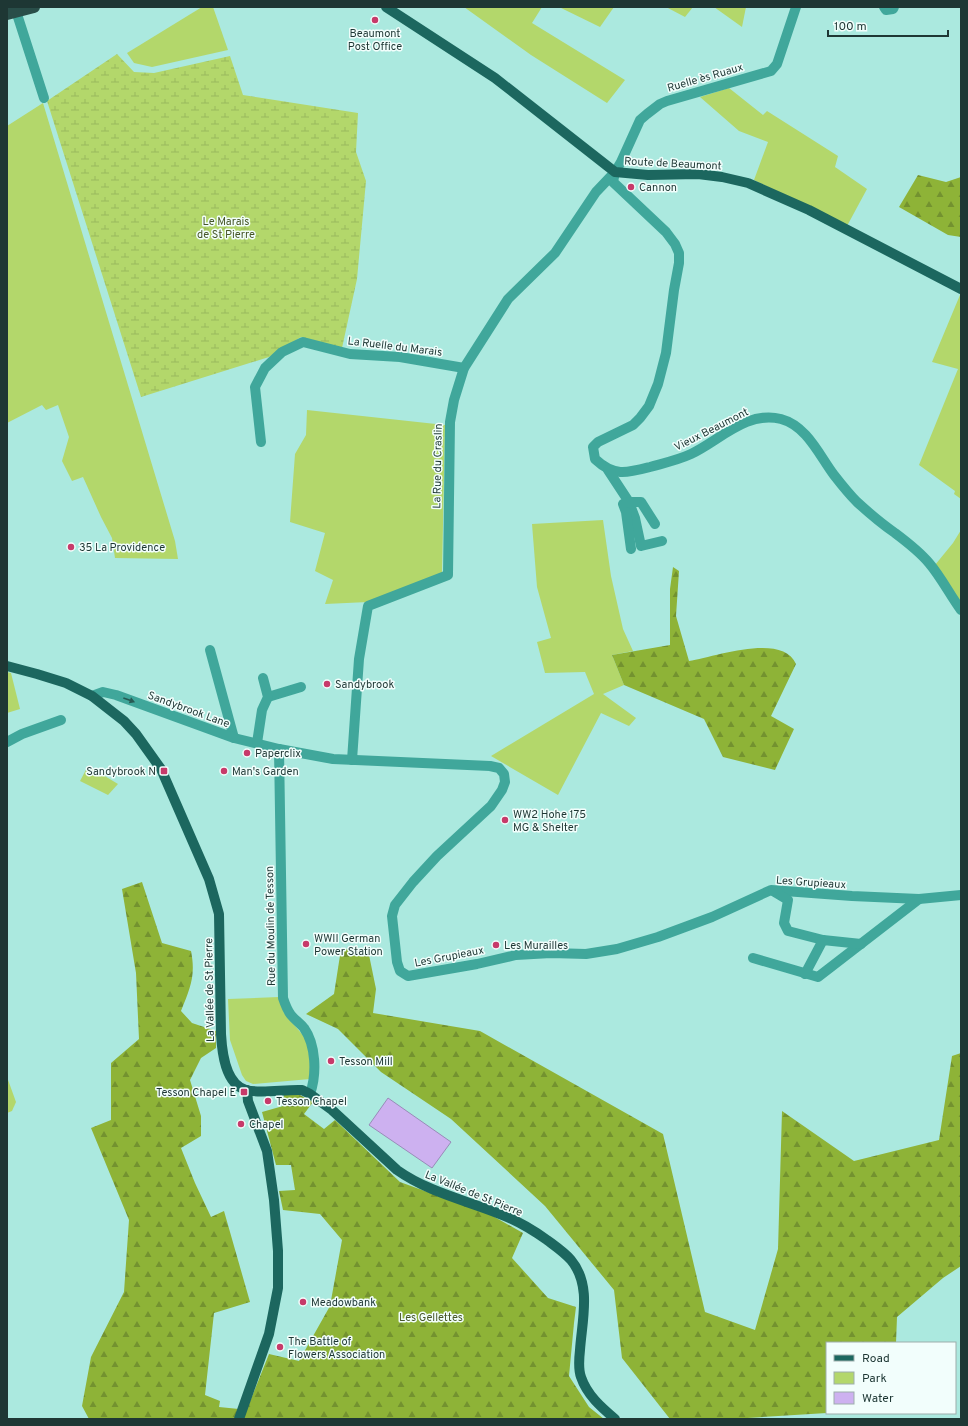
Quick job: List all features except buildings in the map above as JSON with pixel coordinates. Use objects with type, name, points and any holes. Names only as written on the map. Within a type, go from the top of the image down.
[{"type":"highway","points":[[12,13],[34,7]]},
{"type":"main road","name":"Route de Beaumont","points":[[386,7],[496,78],[615,172],[648,175],[698,174],[748,182],[809,210],[961,289]]},
{"type":"main road","name":"La Vallée de St Pierre","points":[[7,666],[66,683],[104,704],[132,729],[161,769],[209,879],[219,914],[222,1044],[232,1080],[237,1086],[247,1090],[298,1089],[310,1094],[332,1110],[397,1170],[408,1178],[428,1188],[501,1214],[536,1232],[557,1247],[570,1259],[576,1268],[584,1289],[585,1301],[579,1360],[580,1376],[591,1396],[599,1406],[614,1419]]},
{"type":"main road","points":[[239,1419],[269,1334],[278,1288],[278,1252],[274,1200],[267,1151],[248,1101],[247,1090]]},
{"type":"street","name":"Ruelle ès Ruaux","points":[[615,172],[640,120],[660,104],[772,70],[777,64],[796,7]]},
{"type":"street","points":[[884,7],[886,10],[893,9],[894,7]]},
{"type":"street","points":[[12,13],[44,98]]},
{"type":"street","points":[[615,172],[613,182],[666,232],[675,244],[679,253],[679,263],[666,353],[658,384],[649,406],[633,425],[598,442],[593,447],[595,459],[608,470],[629,502],[635,518],[641,546],[662,541]]},
{"type":"street","name":"La Rue du Craslin","points":[[352,760],[359,659],[368,606],[448,575],[450,422],[454,400],[464,368],[508,299],[555,253],[596,192],[615,172]]},
{"type":"street","name":"La Ruelle du Marais","points":[[261,442],[255,387],[265,368],[282,352],[303,342],[350,354],[400,357],[464,368]]},
{"type":"street","name":"Vieux Beaumont","points":[[608,470],[620,473],[635,471],[670,462],[690,454],[732,429],[752,420],[766,417],[780,418],[789,422],[801,431],[815,446],[834,475],[857,502],[887,528],[918,551],[930,563],[961,610]]},
{"type":"street","points":[[631,549],[626,512],[623,504],[629,502],[641,502],[655,524]]},
{"type":"street","points":[[210,650],[234,738]]},
{"type":"street","points":[[257,743],[262,710],[268,697],[263,678]]},
{"type":"street","points":[[268,697],[301,687]]},
{"type":"street","name":"Sandybrook Lane","points":[[92,696],[103,692],[116,695],[234,738],[279,749]]},
{"type":"street","points":[[7,742],[22,734],[61,720]]},
{"type":"street","name":"Les Grupieaux","points":[[279,749],[333,759],[490,766],[498,768],[504,774],[504,786],[491,806],[437,856],[413,882],[395,905],[392,916],[397,962],[400,971],[408,976],[477,964],[516,955],[551,953],[586,954],[618,949],[706,920],[771,890],[919,899],[961,895]]},
{"type":"street","name":"Rue du Moulin de Tesson","points":[[279,749],[283,998],[291,1015],[304,1028],[312,1044],[314,1085],[310,1094]]},
{"type":"street","points":[[771,890],[788,900],[784,923],[788,931],[823,940],[861,944]]},
{"type":"street","points":[[753,958],[818,977],[919,899]]},
{"type":"street","points":[[805,974],[823,940]]},
{"type":"green space","points":[[202,7],[213,7],[228,50],[152,67],[134,63],[127,53]]},
{"type":"green space","points":[[464,7],[542,7],[532,23],[625,80],[607,103],[531,55]]},
{"type":"green space","points":[[559,7],[614,7],[600,27]]},
{"type":"green space","points":[[666,7],[693,7],[685,17]]},
{"type":"green space","points":[[714,7],[746,7],[742,27]]},
{"type":"green space","name":"Le Marais de St Pierre","points":[[117,54],[134,72],[154,73],[230,56],[243,95],[358,113],[356,152],[366,181],[357,279],[342,348],[301,337],[269,357],[141,397],[47,101]]},
{"type":"green space","points":[[729,88],[763,115],[767,111],[838,156],[835,167],[867,189],[847,226],[754,180],[768,142],[739,131],[700,97]]},
{"type":"green space","points":[[43,103],[175,541],[178,559],[115,558],[112,538],[83,477],[72,481],[62,461],[69,437],[58,405],[46,410],[42,405],[7,423],[7,126]]},
{"type":"green space","points":[[918,175],[946,182],[961,177],[961,237],[948,235],[899,207]]},
{"type":"green space","points":[[960,295],[961,499],[954,494],[955,491],[919,465],[958,369],[932,362]]},
{"type":"green space","points":[[307,410],[445,425],[442,573],[368,602],[325,604],[333,580],[315,571],[325,533],[290,522],[295,454],[306,435]]},
{"type":"green space","points":[[603,520],[611,576],[623,629],[633,651],[612,655],[624,685],[603,694],[636,718],[629,726],[601,713],[558,795],[491,756],[594,694],[585,672],[545,673],[537,642],[551,638],[537,587],[532,524]]},
{"type":"green space","points":[[961,530],[961,606],[935,565],[953,543]]},
{"type":"green space","points":[[673,567],[679,571],[676,616],[689,661],[747,649],[763,648],[777,649],[789,655],[796,664],[771,716],[794,729],[775,770],[723,757],[704,719],[624,685],[612,655],[670,645],[670,589]]},
{"type":"green space","points":[[7,672],[11,673],[20,709],[7,713]]},
{"type":"green space","points":[[88,766],[118,784],[108,795],[80,781]]},
{"type":"green space","points":[[142,882],[162,943],[191,951],[193,968],[191,982],[181,1011],[192,1023],[216,1031],[216,1048],[201,1058],[190,1080],[201,1116],[201,1136],[181,1148],[211,1217],[224,1211],[250,1302],[214,1313],[205,1395],[220,1401],[219,1407],[239,1409],[234,1419],[89,1419],[82,1406],[91,1357],[124,1292],[129,1220],[91,1128],[111,1120],[111,1063],[139,1039],[136,973],[122,889]]},
{"type":"green space","points":[[341,949],[368,950],[376,989],[373,1013],[480,1031],[663,1134],[705,1312],[755,1330],[778,1249],[782,1111],[854,1161],[939,1140],[952,1056],[961,1053],[961,1266],[943,1278],[897,1317],[896,1342],[826,1342],[826,1413],[731,1419],[670,1419],[622,1358],[614,1290],[545,1206],[451,1119],[381,1072],[338,1029],[306,1014],[334,994]]},
{"type":"green space","points":[[279,997],[284,1013],[307,1040],[310,1059],[310,1079],[253,1084],[246,1081],[242,1075],[230,1040],[228,999]]},
{"type":"green space","points":[[7,1077],[16,1102],[12,1111],[7,1113]]},
{"type":"green space","name":"Les Gellettes","points":[[284,1094],[300,1095],[313,1102],[304,1114],[324,1129],[335,1120],[400,1182],[491,1215],[523,1233],[512,1258],[548,1298],[576,1307],[569,1376],[589,1407],[604,1419],[243,1419],[269,1354],[299,1361],[330,1306],[342,1240],[320,1214],[283,1210],[279,1191],[295,1190],[291,1165],[276,1165],[262,1112],[283,1106]]},
{"type":"water","points":[[388,1098],[451,1142],[432,1168],[369,1125]]},
{"type":"place","name":"Beaumont Post Office","points":[[375,20]]},
{"type":"place","name":"Cannon","points":[[631,187]]},
{"type":"place","name":"35 La Providence","points":[[71,547]]},
{"type":"place","name":"Sandybrook","points":[[327,684]]},
{"type":"place","name":"Paperclix","points":[[247,753]]},
{"type":"place","name":"Sandybrook N","points":[[164,771]]},
{"type":"place","name":"Man's Garden","points":[[224,771]]},
{"type":"place","name":"WW2 Hohe 175 MG & Shelter","points":[[505,820]]},
{"type":"place","name":"WWII German Power Station","points":[[306,944]]},
{"type":"place","name":"Les Murailles","points":[[496,945]]},
{"type":"place","name":"Tesson Mill","points":[[331,1061]]},
{"type":"place","name":"Tesson Chapel E","points":[[244,1092]]},
{"type":"place","name":"Tesson Chapel","points":[[268,1101]]},
{"type":"place","name":"Chapel","points":[[241,1124]]},
{"type":"place","name":"Meadowbank","points":[[303,1302]]},
{"type":"place","name":"The Battle of Flowers Association","points":[[280,1347]]}]
